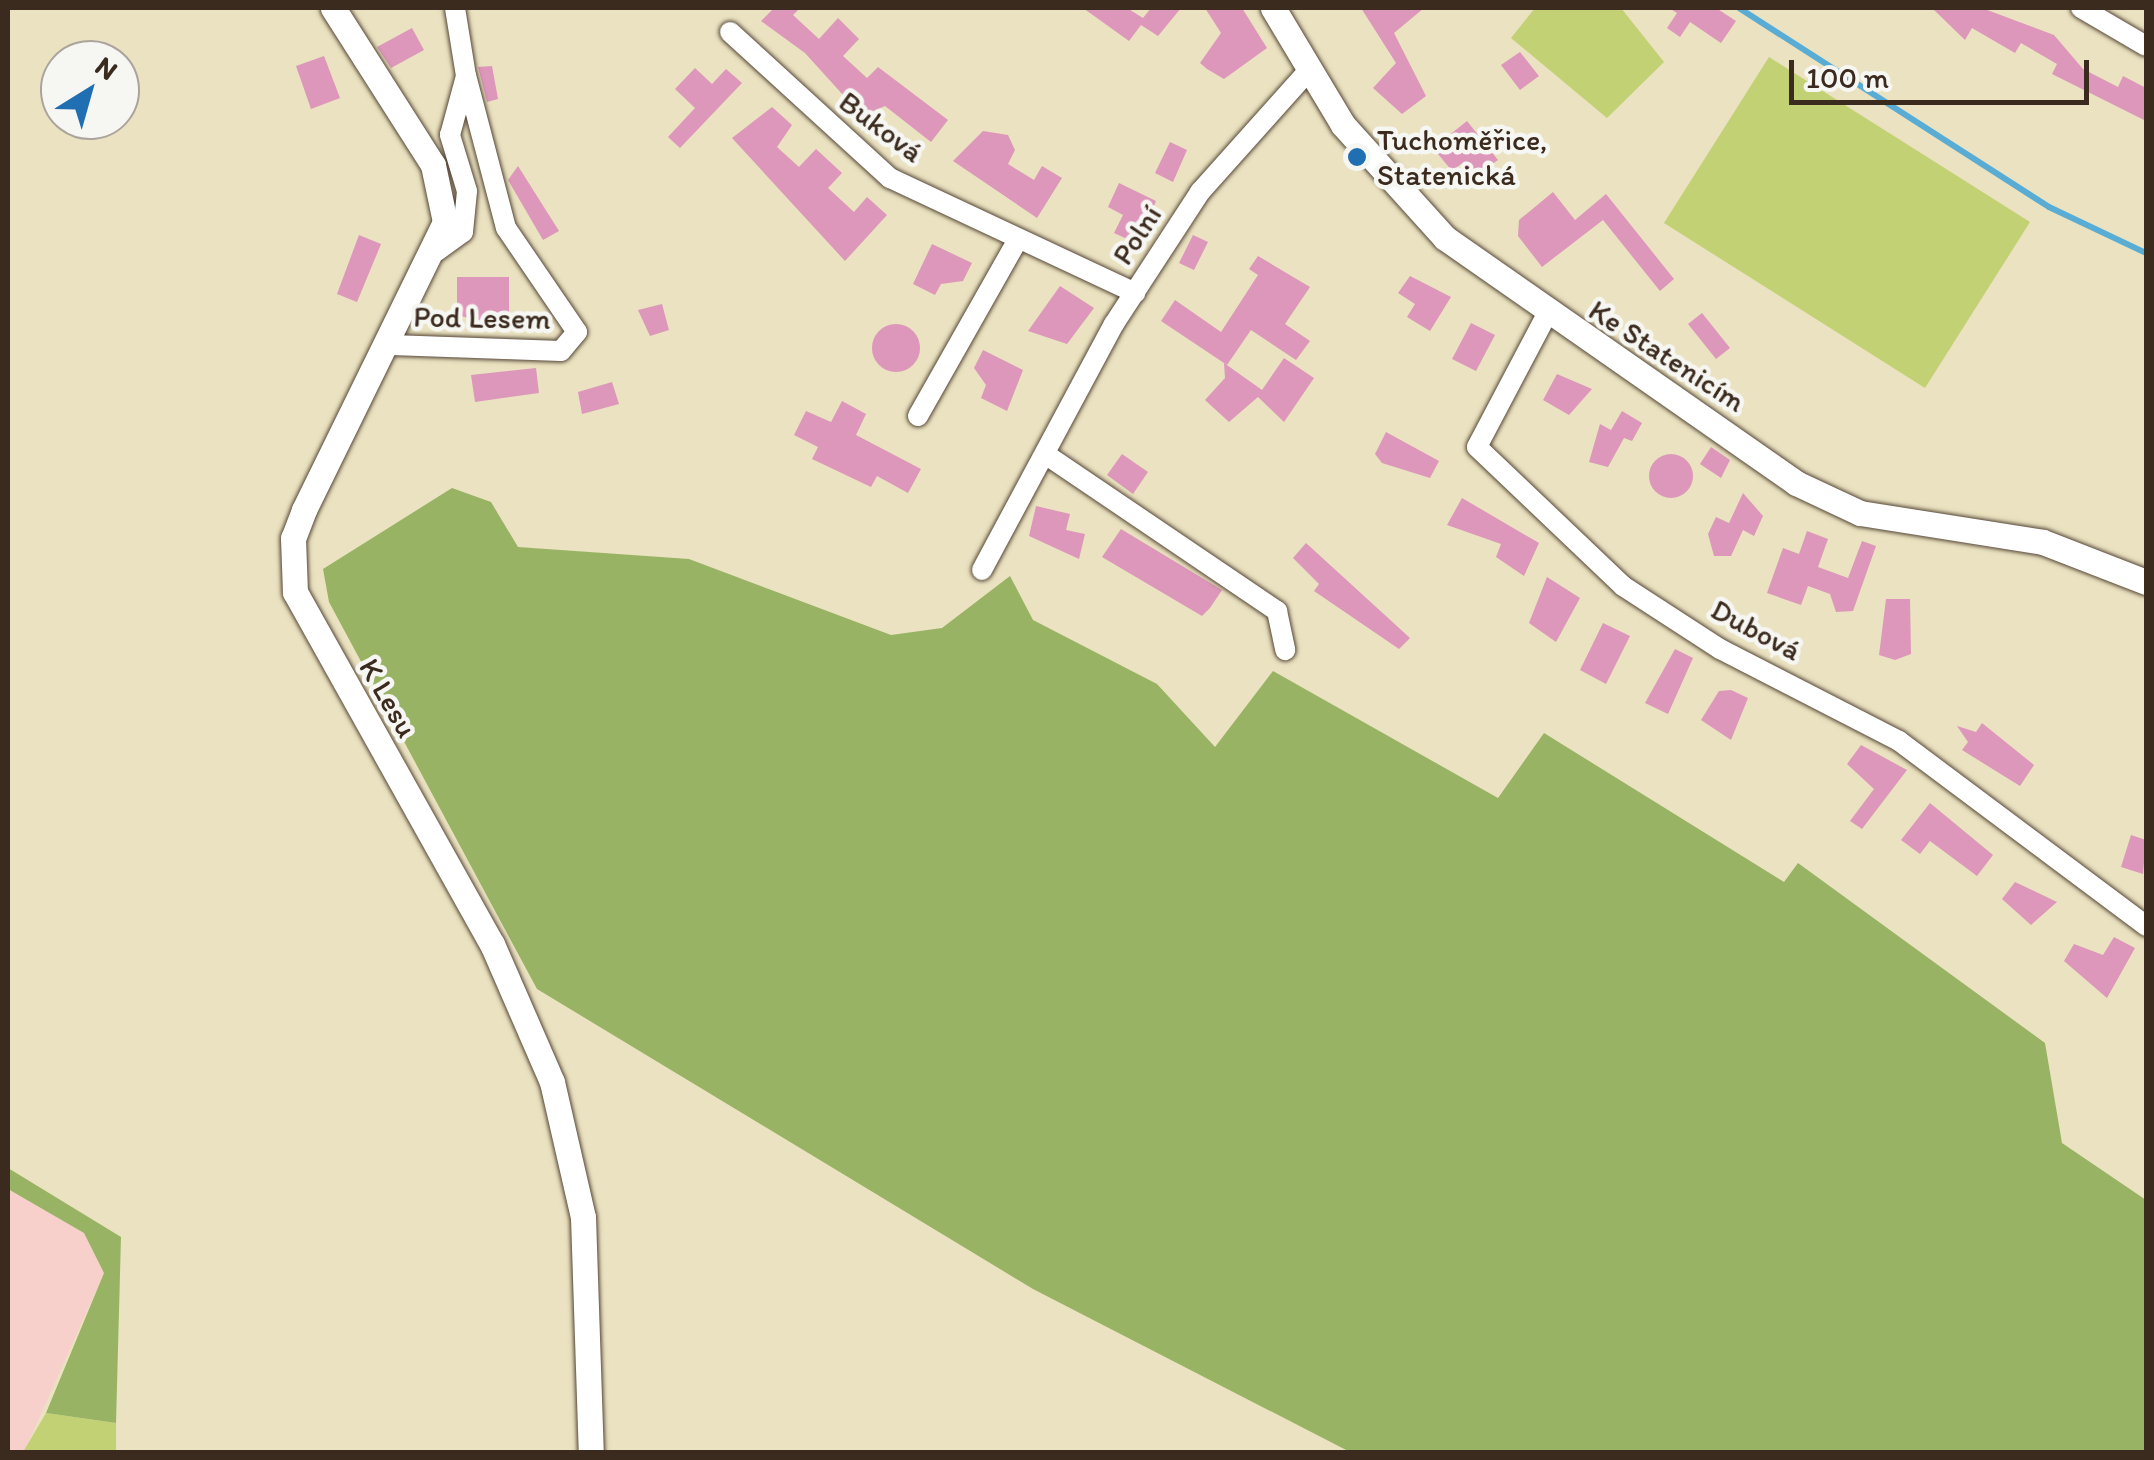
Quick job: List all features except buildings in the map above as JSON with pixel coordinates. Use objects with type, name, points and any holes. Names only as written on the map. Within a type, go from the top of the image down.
[{"type":"street","name":"K Lesu","points":[[333,8],[434,165],[445,222],[437,250],[391,345],[304,510],[293,538],[295,592],[492,944],[552,1082],[583,1217],[591,1452]]},
{"type":"street","name":"Pod Lesem","points":[[391,345],[560,351],[577,332],[506,228],[466,76],[455,8]]},
{"type":"street","name":"Ke Statenicím","points":[[1273,8],[1343,126],[1445,238],[1546,316],[1835,504],[2043,542],[2145,577]]},
{"type":"street","points":[[2081,8],[2146,46]]},
{"type":"street","name":"Buková","points":[[730,32],[890,178],[1136,293]]},
{"type":"street","name":"Polní","points":[[982,570],[1136,293],[1200,192],[1309,70]]},
{"type":"street","name":"Pod Lesem","points":[[437,250],[463,232],[467,191],[450,135],[466,76]]},
{"type":"street","points":[[918,416],[1018,238]]},
{"type":"street","name":"Dubová","points":[[1546,316],[1477,447],[1622,586],[1720,649],[1899,741],[2146,926]]},
{"type":"street","points":[[1048,456],[1277,611],[1286,650]]},
{"type":"shaded area","points":[[8,1189],[84,1233],[104,1273],[24,1452],[8,1452]]},
{"type":"green space","points":[[1535,8],[1621,8],[1664,62],[1607,118],[1511,38]]},
{"type":"green space","points":[[1769,57],[2030,222],[1925,388],[1664,223]]},
{"type":"green space","points":[[452,488],[491,502],[518,547],[689,559],[891,635],[942,628],[1010,576],[1033,620],[1157,684],[1215,747],[1273,671],[1498,798],[1544,733],[1784,882],[1798,863],[2045,1043],[2062,1143],[2146,1200],[2146,1452],[1350,1452],[1033,1289],[537,989],[329,602],[323,569]]},
{"type":"green space","points":[[8,1168],[121,1237],[116,1423],[46,1413],[104,1273],[84,1233],[8,1189]]},
{"type":"green space","points":[[46,1413],[116,1423],[116,1452],[23,1452]]},
{"type":"waterway","points":[[1739,8],[2049,207],[2146,253]]},
{"type":"place","name":"Tuchoměřice, Statenická","points":[[1357,157]]}]
